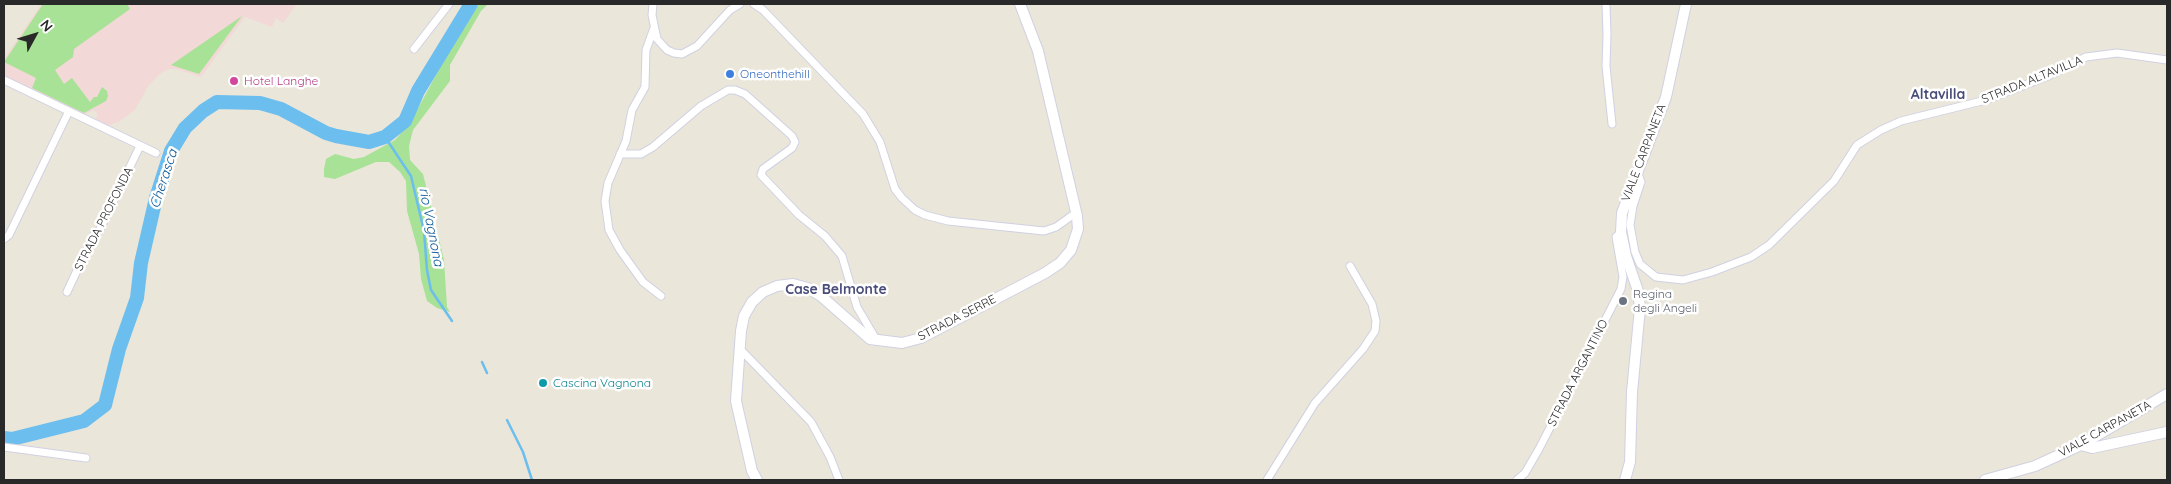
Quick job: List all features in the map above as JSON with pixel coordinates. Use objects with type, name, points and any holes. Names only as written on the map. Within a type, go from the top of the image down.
[{"type":"main road","name":"STRADA SERRE","points":[[757,480],[752,471],[736,401],[744,316],[752,302],[763,292],[777,286],[793,284],[808,288],[822,296],[861,332],[877,341],[902,343],[921,338],[1051,269],[1065,257],[1074,242],[1078,229],[1076,212],[1038,50],[1020,4]]},
{"type":"main road","name":"VIALE CARPANETA","points":[[1625,480],[1630,462],[1632,392],[1640,308],[1638,292],[1626,256],[1621,232],[1622,213],[1666,97],[1686,4]]},
{"type":"main road","name":"VIALE CARPANETA","points":[[1985,480],[2035,466],[2081,445],[2167,394]]},
{"type":"main road","points":[[2081,445],[2092,448],[2167,432]]},
{"type":"street","points":[[414,49],[449,4]]},
{"type":"street","points":[[653,4],[654,28],[660,44],[674,53],[682,54],[697,46],[730,10],[740,4]]},
{"type":"street","points":[[754,4],[763,10],[863,114],[880,142],[896,189],[902,198],[915,210],[925,216],[948,221],[1044,231],[1056,227],[1076,212]]},
{"type":"street","points":[[1606,4],[1606,71],[1612,124]]},
{"type":"street","points":[[654,28],[646,50],[645,87],[632,110],[626,141],[608,183],[605,201],[609,230],[620,250],[643,282],[661,296]]},
{"type":"street","name":"STRADA ALTAVILLA","points":[[1637,171],[1641,182],[1633,206],[1630,225],[1635,252],[1640,264],[1656,277],[1683,280],[1712,272],[1751,257],[1769,245],[1834,181],[1858,145],[1881,130],[1901,121],[1986,100],[2048,76],[2086,57],[2117,53],[2167,60]]},
{"type":"street","points":[[4,80],[156,153]]},
{"type":"street","points":[[620,154],[641,154],[654,147],[701,106],[728,90],[735,90],[745,94],[793,137],[795,142],[792,148],[763,168],[761,175],[799,215],[825,236],[842,256],[857,306],[877,341]]},
{"type":"street","points":[[4,239],[9,235],[69,111]]},
{"type":"street","name":"STRADA PROFONDA","points":[[67,292],[94,234],[99,231],[140,146]]},
{"type":"street","name":"STRADA ARGANTINO","points":[[1517,480],[1525,473],[1539,449],[1621,289],[1623,277],[1616,237],[1621,232]]},
{"type":"street","points":[[1267,480],[1316,403],[1363,349],[1375,331],[1376,322],[1372,304],[1350,266]]},
{"type":"street","points":[[740,349],[810,422],[830,456],[839,480]]},
{"type":"street","points":[[4,447],[86,458]]},
{"type":"shaded area","points":[[41,4],[297,4],[283,23],[276,18],[272,27],[245,17],[201,77],[176,69],[169,69],[161,73],[149,85],[135,110],[120,121],[107,126],[95,120],[98,115],[94,110],[84,115],[4,76],[4,59]]},
{"type":"green space","points":[[43,4],[127,4],[130,9],[74,49],[73,57],[55,70],[64,84],[72,78],[90,102],[94,97],[97,97],[102,87],[107,91],[106,101],[84,113],[32,88],[36,78],[4,62]]},
{"type":"green space","points":[[479,4],[488,4],[481,11],[450,65],[450,81],[413,130],[409,146],[410,160],[423,174],[432,210],[444,260],[447,307],[450,312],[437,308],[427,301],[421,279],[419,254],[407,211],[406,181],[400,172],[389,162],[376,162],[335,179],[324,177],[324,169],[326,159],[335,154],[354,159],[364,157],[395,140],[410,123],[442,64]]},
{"type":"green space","points":[[242,16],[199,74],[171,65]]},
{"type":"waterway","name":"Cherasca","points":[[4,438],[12,439],[84,421],[105,405],[119,349],[137,298],[141,263],[156,198],[171,151],[185,128],[203,111],[217,102],[260,103],[281,109],[326,133],[336,136],[369,142],[385,137],[405,121],[418,91],[471,4]]},
{"type":"waterway","name":"rio Vagnona","points":[[385,137],[411,176],[424,231],[427,270],[431,290],[452,321]]},
{"type":"waterway","points":[[482,362],[487,373]]},
{"type":"waterway","name":"rio Vagnona","points":[[507,420],[523,452],[532,480]]},
{"type":"place","name":"Oneonthehill","points":[[730,74]]},
{"type":"place","name":"Hotel Langhe","points":[[234,81]]},
{"type":"place","name":"Regina degli Angeli","points":[[1623,301]]},
{"type":"place","name":"Cascina Vagnona","points":[[543,383]]},
{"type":"district","name":"Altavilla","points":[[1938,95]]},
{"type":"district","name":"Case Belmonte","points":[[836,290]]}]
